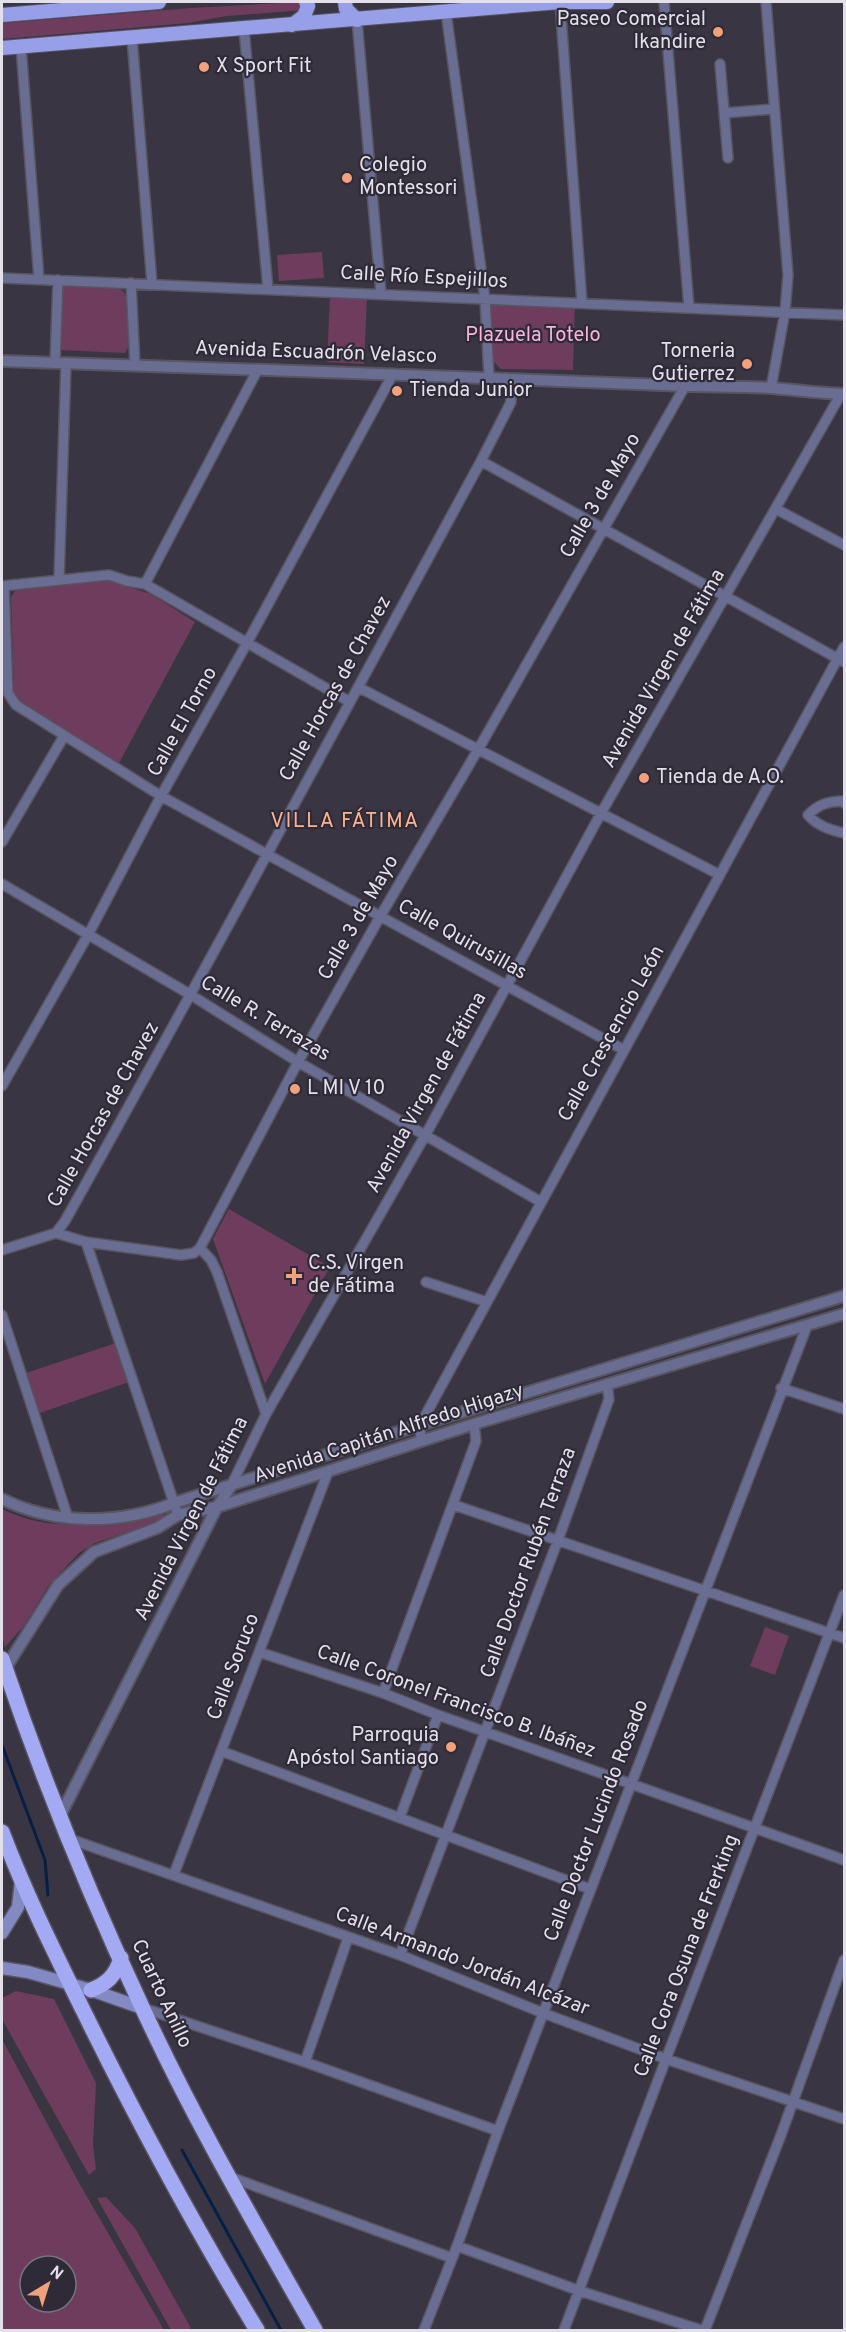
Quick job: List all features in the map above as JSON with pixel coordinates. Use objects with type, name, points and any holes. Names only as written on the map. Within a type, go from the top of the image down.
[{"type":"highway","name":"Cuarto Anillo","points":[[3,1666],[67,1838],[142,2008],[228,2176],[315,2331]]},
{"type":"highway","points":[[2,1832],[21,1880],[70,1984],[152,2147],[199,2235],[257,2331]]},
{"type":"highway","points":[[91,1990],[108,1982],[121,1958]]},
{"type":"main road","points":[[2,15],[34,7],[159,2]]},
{"type":"main road","points":[[292,25],[304,16],[308,6],[306,2]]},
{"type":"main road","points":[[345,2],[346,9],[357,20]]},
{"type":"main road","points":[[2,48],[560,2],[607,2]]},
{"type":"main road","points":[[2,1933],[18,1907],[21,1880]]},
{"type":"main road","points":[[2,1968],[28,1972],[91,1990],[142,2008]]},
{"type":"street","points":[[560,2],[582,303]]},
{"type":"street","points":[[664,2],[689,308]]},
{"type":"street","points":[[766,2],[788,275],[785,312],[771,388]]},
{"type":"street","points":[[446,12],[485,299],[489,377]]},
{"type":"street","points":[[357,20],[381,294]]},
{"type":"street","points":[[244,29],[268,290]]},
{"type":"street","points":[[132,38],[152,284]]},
{"type":"street","points":[[21,47],[39,279]]},
{"type":"street","points":[[720,64],[728,158]]},
{"type":"street","points":[[724,113],[773,109]]},
{"type":"street","name":"Calle Río Espejillos","points":[[2,278],[844,315]]},
{"type":"street","points":[[58,280],[61,363],[59,580]]},
{"type":"street","points":[[131,284],[135,365]]},
{"type":"street","name":"Avenida Escuadrón Velasco","points":[[2,361],[489,377],[685,387],[771,388],[843,394]]},
{"type":"street","points":[[145,584],[257,371]]},
{"type":"street","name":"Calle El Torno","points":[[2,1086],[88,935],[161,796],[247,644],[393,374]]},
{"type":"street","name":"Calle Horcas de Chavez","points":[[56,1233],[65,1221],[191,995],[481,461],[511,402],[511,392],[506,378]]},
{"type":"street","name":"Calle 3 de Mayo","points":[[200,1248],[298,1062],[685,387]]},
{"type":"street","name":"Avenida Virgen de Fátima","points":[[59,1818],[266,1414],[426,1134],[600,815],[843,394]]},
{"type":"street","points":[[481,461],[841,661]]},
{"type":"street","points":[[776,509],[844,545]]},
{"type":"street","points":[[3,586],[109,575],[145,584],[350,702]]},
{"type":"street","name":"Calle Quirusillas","points":[[3,586],[8,693],[16,705],[161,796],[624,1050]]},
{"type":"street","name":"Calle Crescencio León","points":[[420,1425],[720,875],[841,661],[844,647]]},
{"type":"street","points":[[358,687],[479,748],[600,815],[720,875]]},
{"type":"street","points":[[2,842],[64,736]]},
{"type":"street","points":[[844,800],[818,805],[808,814],[815,822],[844,833]]},
{"type":"street","name":"Calle R. Terrazas","points":[[2,884],[191,995],[298,1062],[541,1202]]},
{"type":"street","points":[[2,1250],[56,1233],[86,1242],[181,1256],[194,1253],[200,1248],[211,1260],[217,1272],[266,1414]]},
{"type":"street","points":[[86,1242],[178,1515]]},
{"type":"street","points":[[426,1282],[487,1302]]},
{"type":"street","name":"Avenida Capitán Alfredo Higazy","points":[[2,1499],[22,1510],[48,1516],[100,1519],[145,1514],[420,1425],[844,1296]]},
{"type":"street","name":"Avenida Capitán Alfredo Higazy","points":[[3,1666],[58,1585],[75,1568],[94,1552],[157,1528],[178,1515],[217,1507],[474,1424],[844,1314]]},
{"type":"street","points":[[2,1315],[68,1518]]},
{"type":"street","points":[[773,1317],[777,1335]]},
{"type":"street","name":"Calle Doctor Lucindo Rosado","points":[[424,2331],[590,1889],[632,1784],[781,1388],[807,1326]]},
{"type":"street","name":"Calle Doctor Rubén Terraza","points":[[400,1955],[558,1540],[609,1399],[607,1384]]},
{"type":"street","points":[[781,1388],[844,1410]]},
{"type":"street","points":[[383,1693],[476,1441],[474,1424]]},
{"type":"street","points":[[420,1425],[421,1441]]},
{"type":"street","name":"Calle Soruco","points":[[174,1874],[328,1472]]},
{"type":"street","points":[[454,1505],[844,1638]]},
{"type":"street","name":"Calle Cora Osuna de Frerking","points":[[564,2331],[844,1595]]},
{"type":"street","name":"Calle Coronel Francisco B. Ibáñez","points":[[259,1652],[383,1693],[438,1715],[844,1860]]},
{"type":"street","points":[[399,1817],[438,1715]]},
{"type":"street","points":[[221,1751],[590,1889]]},
{"type":"street","name":"Calle Armando Jordán Alcázar","points":[[67,1838],[400,1955],[543,2013],[666,2059],[792,2100],[844,2120]]},
{"type":"street","points":[[305,2062],[348,1938]]},
{"type":"street","points":[[457,2246],[580,2291],[703,2331],[781,2135],[844,1960]]},
{"type":"street","points":[[142,2008],[305,2062],[498,2131]]},
{"type":"street","points":[[228,2176],[452,2258]]},
{"type":"green space","points":[[299,2],[304,10],[227,16],[188,23],[2,39],[2,23]]},
{"type":"green space","points":[[322,252],[324,278],[279,281],[277,255]]},
{"type":"green space","points":[[61,285],[120,288],[126,295],[130,325],[130,341],[125,353],[59,350]]},
{"type":"green space","points":[[330,297],[367,298],[364,364],[327,362]]},
{"type":"green space","name":"Plazuela Totelo","points":[[493,304],[575,304],[573,370],[501,369],[494,362],[490,308]]},
{"type":"green space","points":[[106,580],[151,594],[195,622],[119,763],[18,701],[14,694],[11,597],[16,590]]},
{"type":"green space","points":[[229,1209],[330,1267],[265,1384],[213,1239]]},
{"type":"green space","points":[[116,1343],[129,1382],[40,1413],[26,1373]]},
{"type":"green space","points":[[2,1509],[42,1522],[63,1524],[104,1523],[168,1514],[177,1515],[95,1543],[79,1553],[49,1585],[23,1627],[5,1647],[2,1636]]},
{"type":"green space","points":[[765,1627],[789,1636],[775,1675],[750,1666]]},
{"type":"green space","points":[[16,1991],[54,1999],[96,2083],[93,2145],[96,2169],[89,2175],[2,2019],[2,1998]]},
{"type":"green space","points":[[2,2039],[78,2181],[164,2330],[2,2330]]},
{"type":"green space","points":[[106,2197],[135,2228],[192,2330],[171,2330],[97,2198]]},
{"type":"waterway","points":[[2,1745],[45,1860],[48,1895]]},
{"type":"waterway","points":[[182,2150],[281,2330]]},
{"type":"place","name":"Paseo Comercial Ikandire","points":[[718,32]]},
{"type":"place","name":"X Sport Fit","points":[[204,67]]},
{"type":"place","name":"Colegio Montessori","points":[[347,178]]},
{"type":"place","name":"Torneria Gutierrez","points":[[747,364]]},
{"type":"place","name":"Tienda Junior","points":[[397,391]]},
{"type":"place","name":"Tienda de A.O.","points":[[644,778]]},
{"type":"place","name":"L MI V 10","points":[[295,1089]]},
{"type":"place","name":"C.S. Virgen de Fátima","points":[[294,1276]]},
{"type":"place","name":"Parroquia Apóstol Santiago","points":[[451,1747]]},
{"type":"district","name":"VILLA FÁTIMA","points":[[345,821]]}]
